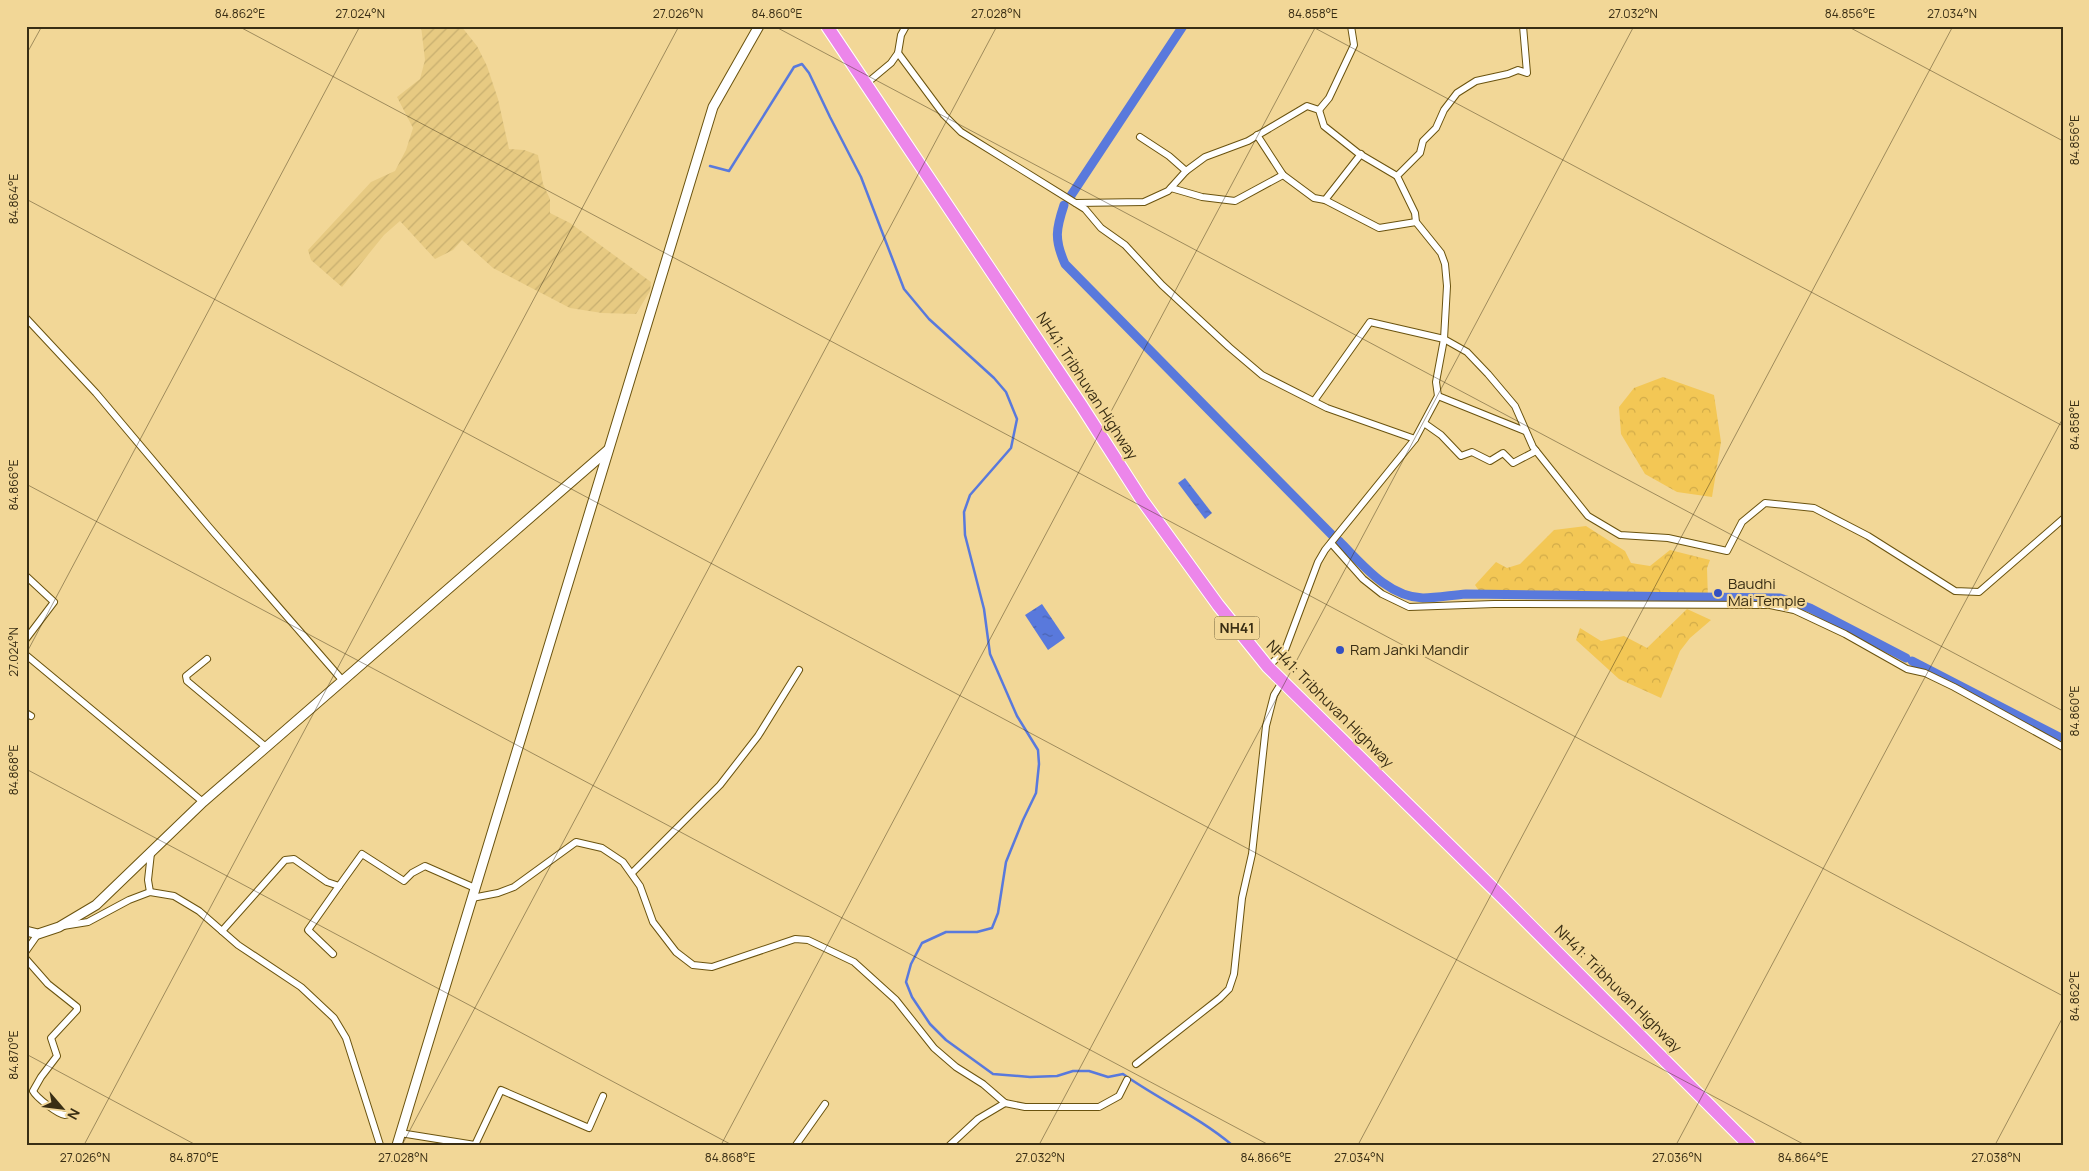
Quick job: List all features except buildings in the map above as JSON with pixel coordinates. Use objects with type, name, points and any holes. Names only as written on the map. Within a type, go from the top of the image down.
[{"type":"highway","name":"NH41: Tribhuvan Highway","points":[[828,26],[1082,405],[1142,500],[1218,605],[1268,667],[1510,904],[1749,1145]]},
{"type":"main road","points":[[397,1145],[713,107],[759,26]]},
{"type":"main road","points":[[26,931],[38,934],[59,927],[96,905],[204,802],[610,449]]},
{"type":"street","points":[[866,83],[891,63],[898,53],[901,35],[906,26]]},
{"type":"street","points":[[1319,110],[1329,98],[1354,45],[1351,26]]},
{"type":"street","points":[[1397,176],[1420,153],[1424,141],[1436,128],[1444,110],[1457,93],[1476,81],[1518,70],[1528,73],[1523,26]]},
{"type":"street","points":[[898,53],[944,115],[961,132],[1085,209],[1101,228],[1125,245],[1162,284],[1255,370],[1287,389],[1314,401],[1380,428],[1415,439]]},
{"type":"street","points":[[1076,203],[1144,202],[1168,191],[1186,171],[1205,157],[1248,141],[1307,106],[1319,110]]},
{"type":"street","points":[[1268,667],[1285,650],[1318,562],[1331,543],[1415,439],[1424,423],[1438,396],[1436,382],[1444,339],[1447,286],[1445,264],[1441,253],[1416,222],[1415,213],[1397,176],[1361,154],[1324,126],[1319,110]]},
{"type":"street","points":[[1257,135],[1283,175],[1314,198],[1325,200],[1379,228],[1416,222]]},
{"type":"street","points":[[1140,137],[1169,156],[1186,171]]},
{"type":"street","points":[[1325,200],[1361,154]]},
{"type":"street","points":[[1171,188],[1202,197],[1235,201],[1283,175]]},
{"type":"street","points":[[26,318],[96,393],[208,527],[343,681]]},
{"type":"street","points":[[1314,401],[1370,322],[1444,339],[1467,352],[1515,406],[1525,431],[1536,451],[1588,516],[1620,535],[1668,538],[1727,551],[1742,522],[1765,503],[1814,508],[1868,536],[1956,591],[1979,592],[2063,519]]},
{"type":"street","points":[[1438,396],[1525,431]]},
{"type":"street","points":[[1424,423],[1441,435],[1461,456],[1472,452],[1490,461],[1503,453],[1514,463],[1536,451]]},
{"type":"street","points":[[1331,543],[1369,584],[1396,602],[1409,607],[1494,604],[1761,605],[1794,610],[1844,634],[1907,669],[1925,673],[1954,687],[2063,747]]},
{"type":"street","points":[[26,576],[54,602],[26,639]]},
{"type":"street","points":[[26,655],[204,802]]},
{"type":"street","points":[[207,659],[186,676],[187,681],[266,747]]},
{"type":"street","points":[[632,874],[720,785],[758,736],[799,670]]},
{"type":"street","points":[[1136,1064],[1229,989],[1234,974],[1242,898],[1252,854],[1266,726],[1274,696],[1282,682]]},
{"type":"street","points":[[472,898],[514,886],[576,842],[602,848],[623,862],[640,886],[652,922],[676,952],[694,965],[712,967],[794,939],[808,940],[854,962],[868,973],[896,1000],[934,1048],[956,1067],[983,1084],[1005,1103],[1025,1107],[1099,1107],[1119,1096],[1127,1080]]},
{"type":"street","points":[[150,892],[148,880],[151,853]]},
{"type":"street","points":[[333,954],[308,930],[362,854],[404,881],[425,866],[475,888]]},
{"type":"street","points":[[222,931],[286,860],[294,859],[327,882],[339,886]]},
{"type":"street","points":[[59,927],[88,922],[129,900],[150,892],[174,896],[199,911],[238,945],[301,987],[334,1018],[346,1038],[380,1145]]},
{"type":"street","points":[[26,951],[38,934]]},
{"type":"street","points":[[26,959],[48,984],[76,1007],[77,1010],[51,1038],[57,1056],[33,1091],[36,1096],[59,1113],[66,1115],[72,1112]]},
{"type":"street","points":[[400,1133],[476,1145],[501,1090],[588,1128],[603,1096]]},
{"type":"street","points":[[950,1145],[978,1119],[1005,1103]]},
{"type":"street","points":[[796,1145],[825,1104]]},
{"type":"shaded area","points":[[421,26],[461,26],[477,46],[487,66],[498,99],[509,149],[524,150],[538,155],[543,184],[550,199],[550,213],[570,223],[651,282],[650,291],[636,314],[602,313],[570,308],[493,268],[462,240],[453,250],[435,259],[400,221],[384,235],[342,287],[311,260],[308,250],[371,182],[395,171],[406,150],[413,128],[397,97],[420,79],[425,60]]},
{"type":"green space","points":[[1663,377],[1714,395],[1721,442],[1712,497],[1677,492],[1645,474],[1621,434],[1619,407],[1634,388]]},
{"type":"green space","points":[[1586,526],[1625,551],[1631,563],[1650,566],[1670,550],[1710,560],[1707,568],[1708,599],[1484,598],[1475,585],[1496,562],[1507,568],[1520,564],[1554,530]]},
{"type":"green space","points":[[1687,609],[1711,620],[1690,638],[1680,651],[1661,698],[1619,679],[1576,640],[1580,628],[1601,641],[1624,636],[1647,648]]},
{"type":"water","points":[[1185,478],[1212,513],[1205,519],[1178,483]]},
{"type":"water","points":[[1042,604],[1065,638],[1048,650],[1025,615]]},
{"type":"waterway","points":[[1070,197],[1183,26]]},
{"type":"waterway","points":[[710,166],[729,171],[794,67],[802,64],[809,73],[861,177],[904,289],[929,319],[994,378],[1006,392],[1017,419],[1011,448],[970,495],[964,512],[965,535],[984,609],[990,654],[1017,716],[1038,750],[1039,764],[1036,793],[1006,862],[998,913],[992,928],[977,932],[946,932],[922,943],[911,964],[906,982],[912,997],[930,1024],[946,1040],[993,1074],[1030,1077],[1057,1076],[1073,1071],[1089,1071],[1108,1077],[1123,1074],[1206,1126],[1232,1145]]},
{"type":"waterway","points":[[1064,205],[1057,234],[1059,248],[1065,264],[1333,536]]},
{"type":"waterway","points":[[1339,541],[1376,578],[1398,592],[1410,596],[1428,598],[1466,594],[1780,598],[1810,608],[1906,658]]},
{"type":"waterway","points":[[1912,661],[2063,739]]},
{"type":"place","name":"Baudhi Mai Temple","points":[[1718,593]]},
{"type":"place","name":"Ram Janki Mandir","points":[[1340,650]]}]
